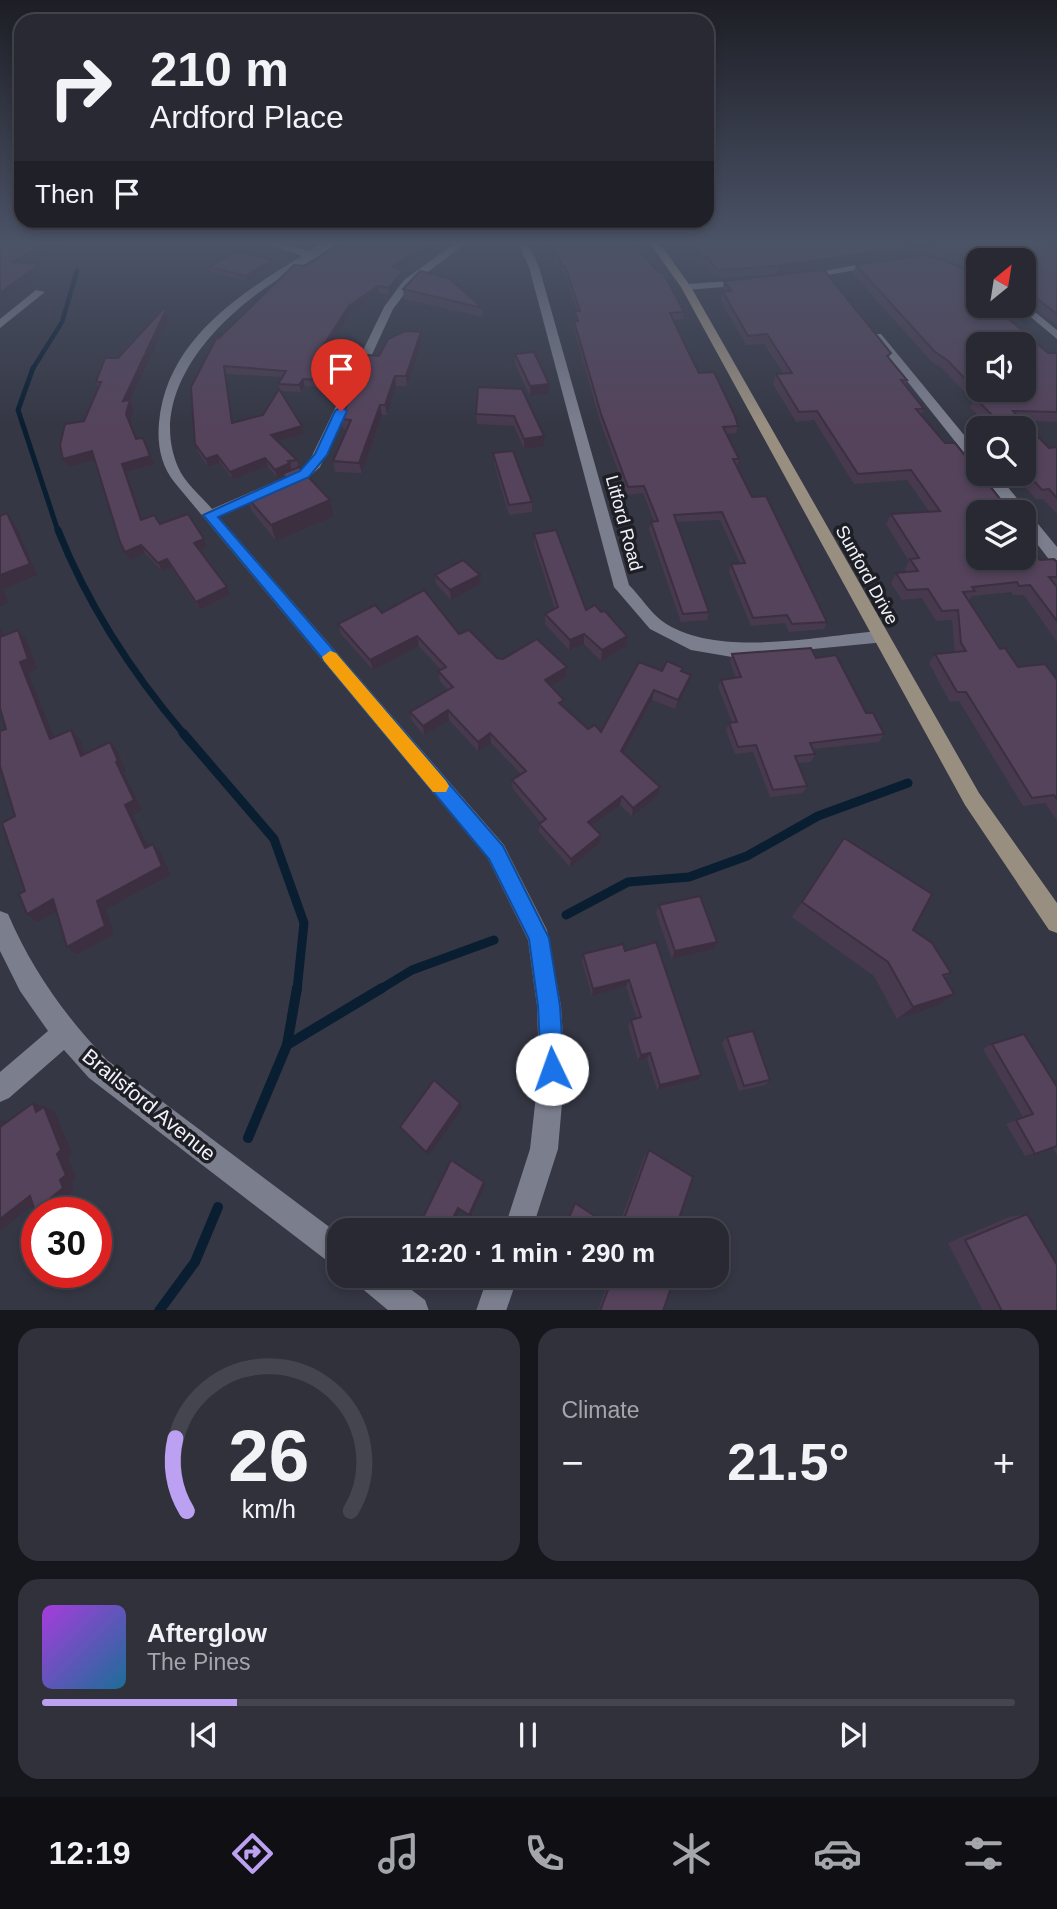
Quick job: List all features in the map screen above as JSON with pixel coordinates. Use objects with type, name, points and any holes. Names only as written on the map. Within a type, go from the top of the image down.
[{"type":"street","points":[[0,326],[28,302]]},
{"type":"street","points":[[240,302],[224,313],[182,362],[172,385],[164,439],[170,467],[496,852],[539,938],[549,1006],[552,1069],[544,1149],[522,1218]]},
{"type":"street","points":[[210,515],[304,474],[315,464],[393,302]]},
{"type":"street","name":"Litford Road","points":[[544,302],[622,587],[656,625],[697,645],[732,650],[879,637]]},
{"type":"street","name":"Sunford Drive","points":[[694,302],[879,637],[972,799],[1057,922]]},
{"type":"street","points":[[1036,317],[1057,336]]},
{"type":"street","points":[[867,325],[966,446]]},
{"type":"street","points":[[999,486],[1010,500]]},
{"type":"street","points":[[1036,532],[1057,558]]},
{"type":"street","name":"Brailsford Avenue","points":[[0,922],[32,991],[64,1034],[98,1069],[327,1243]]},
{"type":"street","points":[[0,1089],[64,1034]]},
{"type":"street","points":[[384,1288],[413,1310]]},
{"type":"street","points":[[491,1310],[499,1288]]},
{"type":"building","points":[[256,302],[355,302],[349,306],[318,354],[352,357],[340,381],[303,379],[299,385],[278,384],[286,371],[224,366],[232,423],[263,415],[279,389],[302,426],[271,435],[297,460],[288,461],[290,463],[275,470],[265,458],[230,472],[217,455],[206,459],[195,444],[191,387],[219,333],[219,338]]},
{"type":"building","points":[[458,302],[476,302],[482,308]]},
{"type":"building","points":[[577,302],[679,302],[684,312],[670,313],[687,349],[699,373],[714,372],[735,416],[738,426],[723,427],[739,459],[733,459],[752,497],[766,496],[827,622],[792,624],[787,615],[753,618],[731,564],[745,563],[722,512],[674,515],[709,612],[683,614],[651,522],[658,521],[644,486],[628,487],[601,414],[574,321],[578,321],[575,311],[580,311]]},
{"type":"building","points":[[729,302],[850,302],[891,353],[887,356],[907,380],[901,380],[924,409],[916,409],[945,443],[955,443],[966,457],[966,486],[990,486],[1000,499],[966,500],[966,570],[1036,570],[1036,555],[1040,560],[1054,559],[1057,562],[1057,577],[1049,577],[1057,587],[1057,621],[1030,585],[1019,586],[1017,582],[972,587],[975,591],[963,592],[1000,649],[1005,648],[1018,667],[1045,664],[1057,680],[1057,799],[1054,795],[1032,798],[966,692],[957,692],[935,654],[966,651],[961,643],[958,610],[942,611],[928,589],[907,590],[896,573],[918,571],[910,559],[919,558],[891,514],[940,511],[911,470],[858,474],[817,411],[799,412],[776,374],[792,373],[767,334],[748,336]]},
{"type":"building","points":[[890,302],[966,302],[966,318],[1008,318],[1024,332],[966,332],[966,380],[935,352]]},
{"type":"building","points":[[1041,302],[1057,302],[1057,314]]},
{"type":"building","points":[[164,308],[166,310],[123,401],[130,400],[126,414],[136,439],[143,438],[150,456],[122,464],[141,520],[154,515],[160,524],[188,514],[204,539],[194,543],[227,587],[196,602],[167,559],[158,563],[141,545],[125,552],[92,451],[63,459],[60,445],[65,424],[84,421],[101,382],[96,382],[105,358],[118,358]]},
{"type":"building","points":[[405,331],[421,332],[406,376],[395,376],[385,405],[380,405],[359,463],[333,461],[351,420],[341,419],[368,355],[379,356],[388,339]]},
{"type":"building","points":[[1036,343],[1048,353],[1057,353],[1057,412],[1013,411],[1018,416],[993,416],[979,402],[1036,402]]},
{"type":"building","points":[[534,352],[549,384],[530,386],[515,354]]},
{"type":"building","points":[[478,387],[522,389],[544,436],[524,439],[514,416],[476,414]]},
{"type":"building","points":[[1036,435],[1049,448],[1057,447],[1057,498],[1049,489],[1042,490],[1036,483]]},
{"type":"building","points":[[513,451],[532,502],[509,505],[493,453]]},
{"type":"building","points":[[299,467],[330,500],[271,525],[246,496],[287,479],[282,474]]},
{"type":"building","points":[[7,513],[30,564],[0,575],[0,516]]},
{"type":"building","points":[[556,530],[586,610],[595,605],[601,612],[605,611],[627,636],[602,650],[584,634],[570,640],[545,614],[558,607],[534,534]]},
{"type":"building","points":[[463,560],[480,575],[450,590],[435,575]]},
{"type":"building","points":[[424,590],[459,634],[469,630],[497,658],[503,659],[537,639],[567,667],[545,680],[564,700],[559,703],[588,729],[595,725],[601,732],[639,662],[662,671],[667,661],[683,668],[681,671],[691,675],[678,700],[654,690],[621,751],[660,787],[633,808],[622,796],[588,822],[601,835],[571,859],[539,824],[546,819],[512,780],[526,771],[490,733],[478,742],[448,710],[423,726],[410,712],[453,687],[438,671],[446,667],[417,636],[370,660],[338,624],[375,605],[382,613]]},
{"type":"building","points":[[18,630],[28,659],[20,662],[50,739],[71,730],[81,756],[110,742],[118,761],[116,762],[134,800],[125,805],[145,848],[153,844],[162,866],[97,901],[105,926],[67,947],[53,899],[27,914],[19,894],[25,891],[2,823],[15,816],[0,766],[0,731],[6,729],[0,708],[0,637]]},
{"type":"building","points":[[811,648],[816,658],[836,655],[866,713],[873,713],[884,734],[810,743],[815,754],[795,756],[807,786],[773,790],[756,745],[738,747],[729,723],[737,722],[721,680],[741,677],[732,654]]},
{"type":"building","points":[[844,838],[932,894],[913,930],[932,943],[951,973],[943,975],[954,994],[913,1007],[888,962],[802,902]]},
{"type":"building","points":[[700,896],[717,942],[675,951],[659,905]]},
{"type":"building","points":[[656,942],[701,1075],[660,1085],[650,1053],[641,1055],[631,1020],[641,1017],[629,980],[593,989],[583,954],[623,944],[625,951]]},
{"type":"building","points":[[753,1031],[770,1080],[744,1086],[727,1037]]},
{"type":"building","points":[[1024,1034],[1057,1087],[1057,1146],[1035,1154],[1016,1120],[1033,1114],[992,1044]]},
{"type":"building","points":[[434,1080],[460,1103],[426,1152],[400,1127]]},
{"type":"building","points":[[33,1103],[36,1112],[44,1107],[61,1150],[57,1154],[66,1175],[60,1180],[63,1188],[52,1197],[21,1197],[21,1203],[0,1219],[0,1127]]},
{"type":"building","points":[[649,1150],[693,1177],[679,1218],[624,1218]]},
{"type":"building","points":[[451,1160],[484,1182],[469,1215],[458,1208],[453,1218],[423,1218]]},
{"type":"building","points":[[575,1203],[598,1218],[569,1218]]},
{"type":"building","points":[[1027,1214],[1057,1265],[1057,1310],[1001,1310],[965,1240]]},
{"type":"building","points":[[609,1288],[671,1288],[663,1310],[600,1310]]},
{"type":"waterway","points":[[33,369],[62,322],[68,302]]},
{"type":"waterway","points":[[33,369],[18,410],[58,531]]},
{"type":"waterway","points":[[58,530],[83,584],[113,637],[184,734]]},
{"type":"waterway","points":[[183,733],[274,839],[304,923],[297,990]]},
{"type":"waterway","points":[[566,915],[628,882],[689,877],[747,856],[818,816],[908,783]]},
{"type":"waterway","points":[[379,990],[412,970],[494,940]]},
{"type":"waterway","points":[[287,1045],[297,988]]},
{"type":"waterway","points":[[287,1045],[382,988]]},
{"type":"waterway","points":[[248,1138],[287,1045]]},
{"type":"waterway","points":[[160,1310],[195,1262],[218,1207]]},
{"type":"slow traffic","points":[[330,657],[440,786]]},
{"type":"route","points":[[341,411],[321,455],[304,474],[210,515],[496,852],[539,938],[549,1006],[552,1069]]}]
